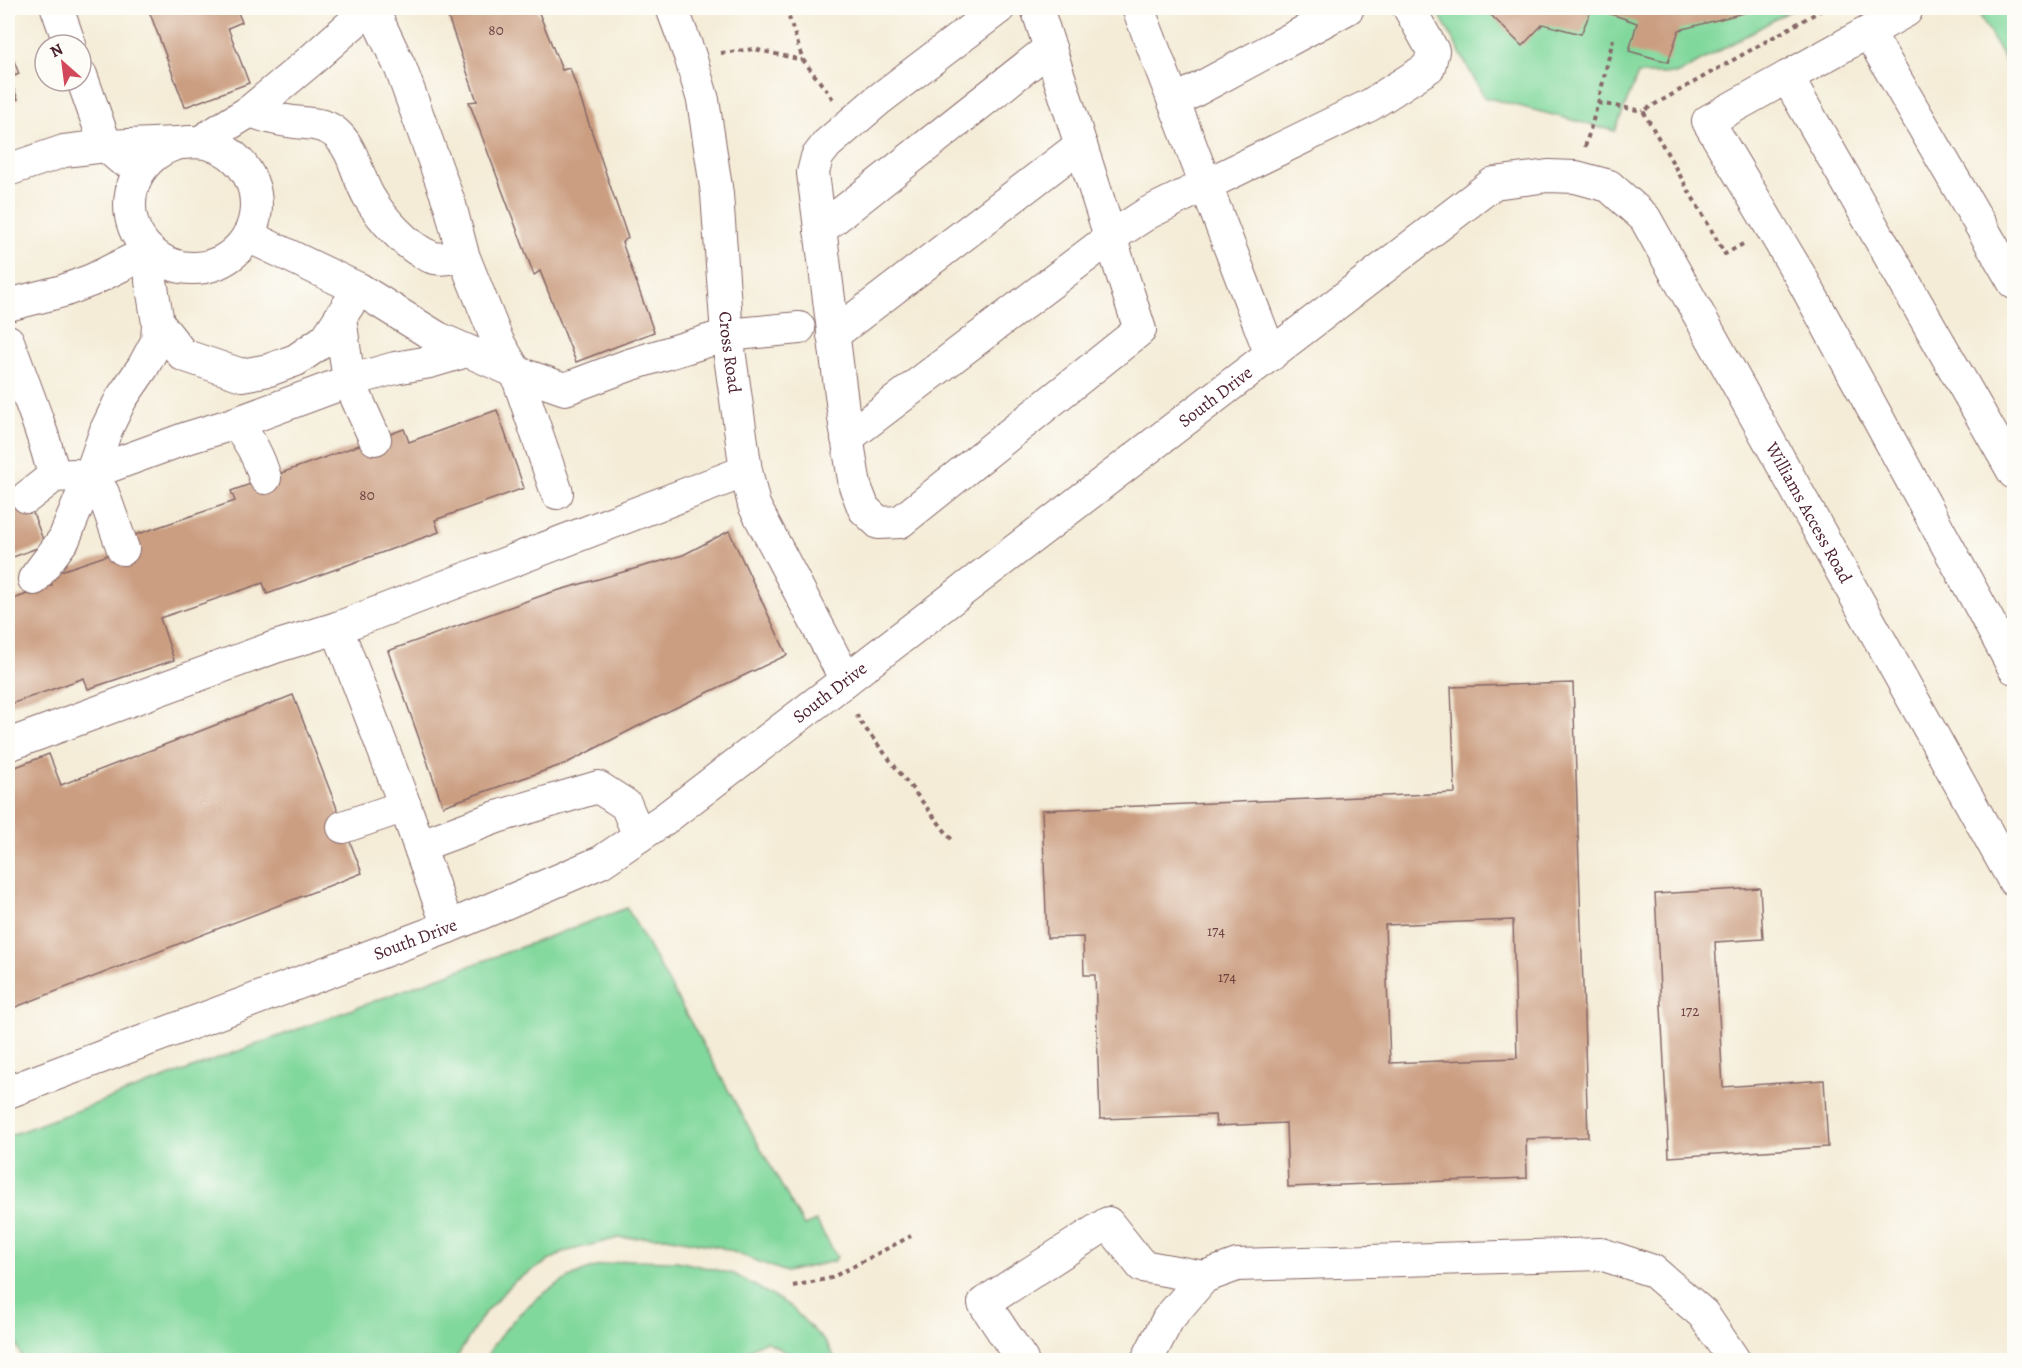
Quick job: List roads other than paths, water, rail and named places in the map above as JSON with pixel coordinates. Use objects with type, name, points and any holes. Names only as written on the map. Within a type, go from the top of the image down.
[{"type":"street","points":[[57,8],[66,33]]},
{"type":"street","points":[[8,170],[64,151],[106,146],[200,142],[250,111],[371,8],[401,69],[450,205],[463,255],[498,342],[516,372],[557,493]]},
{"type":"street","name":"Cross Road","points":[[672,8],[703,100],[717,194],[727,335],[746,471],[754,506],[846,681]]},
{"type":"street","points":[[999,8],[877,101],[827,144],[818,157],[813,173],[855,486],[864,509],[879,523],[900,522],[1140,330],[1037,8]]},
{"type":"street","points":[[1174,102],[1348,8]]},
{"type":"street","points":[[847,438],[1111,237],[1148,213],[1370,105],[1429,67],[1433,51],[1409,8]]},
{"type":"street","points":[[1145,10],[1174,102],[1271,356]]},
{"type":"street","points":[[1906,11],[1708,121],[1802,279],[2011,655]]},
{"type":"street","points":[[1869,33],[2014,283]]},
{"type":"street","points":[[820,230],[1050,48]]},
{"type":"street","points":[[1787,77],[2014,473]]},
{"type":"street","points":[[87,93],[106,146],[137,175]]},
{"type":"street","points":[[250,111],[295,122],[318,124],[337,134],[354,159],[368,196],[402,239],[431,257],[444,259],[463,255]]},
{"type":"street","points":[[181,142],[200,142],[218,146],[233,155],[246,169],[254,185],[257,204],[255,222],[235,253],[219,263],[202,268],[183,268],[165,262],[150,251],[137,235],[131,215],[131,195],[137,175],[149,160],[163,149],[181,142]]},
{"type":"street","points":[[833,335],[1081,145]]},
{"type":"street","name":"South Drive","points":[[8,1092],[448,927],[601,861],[666,818],[1494,183],[1548,176],[1576,177]]},
{"type":"street","name":"Williams Access Road","points":[[1576,177],[1609,186],[1645,218],[2014,881]]},
{"type":"street","points":[[248,236],[359,290],[438,338],[516,372],[565,389],[629,365],[727,335],[799,328]]},
{"type":"street","points":[[8,305],[63,291],[92,280],[150,251]]},
{"type":"street","points":[[34,579],[64,539],[106,430],[121,399],[143,367],[157,341],[158,323],[151,281],[150,251]]},
{"type":"street","points":[[158,323],[183,354],[242,375],[269,370],[296,360],[326,339],[359,290]]},
{"type":"street","points":[[340,318],[349,381],[375,439]]},
{"type":"street","points":[[8,341],[49,453],[54,476]]},
{"type":"street","points":[[27,497],[54,476],[91,473],[349,381],[467,351]]},
{"type":"street","points":[[236,423],[259,459],[265,478]]},
{"type":"street","points":[[8,745],[275,647],[337,628],[746,471]]},
{"type":"street","points":[[91,473],[103,493],[123,549]]},
{"type":"street","points":[[337,628],[448,927]]},
{"type":"street","points":[[419,846],[497,817],[598,788],[626,806],[639,836]]},
{"type":"street","points":[[343,827],[405,806]]},
{"type":"street","points":[[1022,1360],[984,1303],[1108,1223],[1142,1266],[1204,1277],[1238,1265],[1601,1254],[1653,1271],[1703,1314],[1734,1360]]},
{"type":"street","points":[[1147,1360],[1168,1319],[1204,1277]]}]
